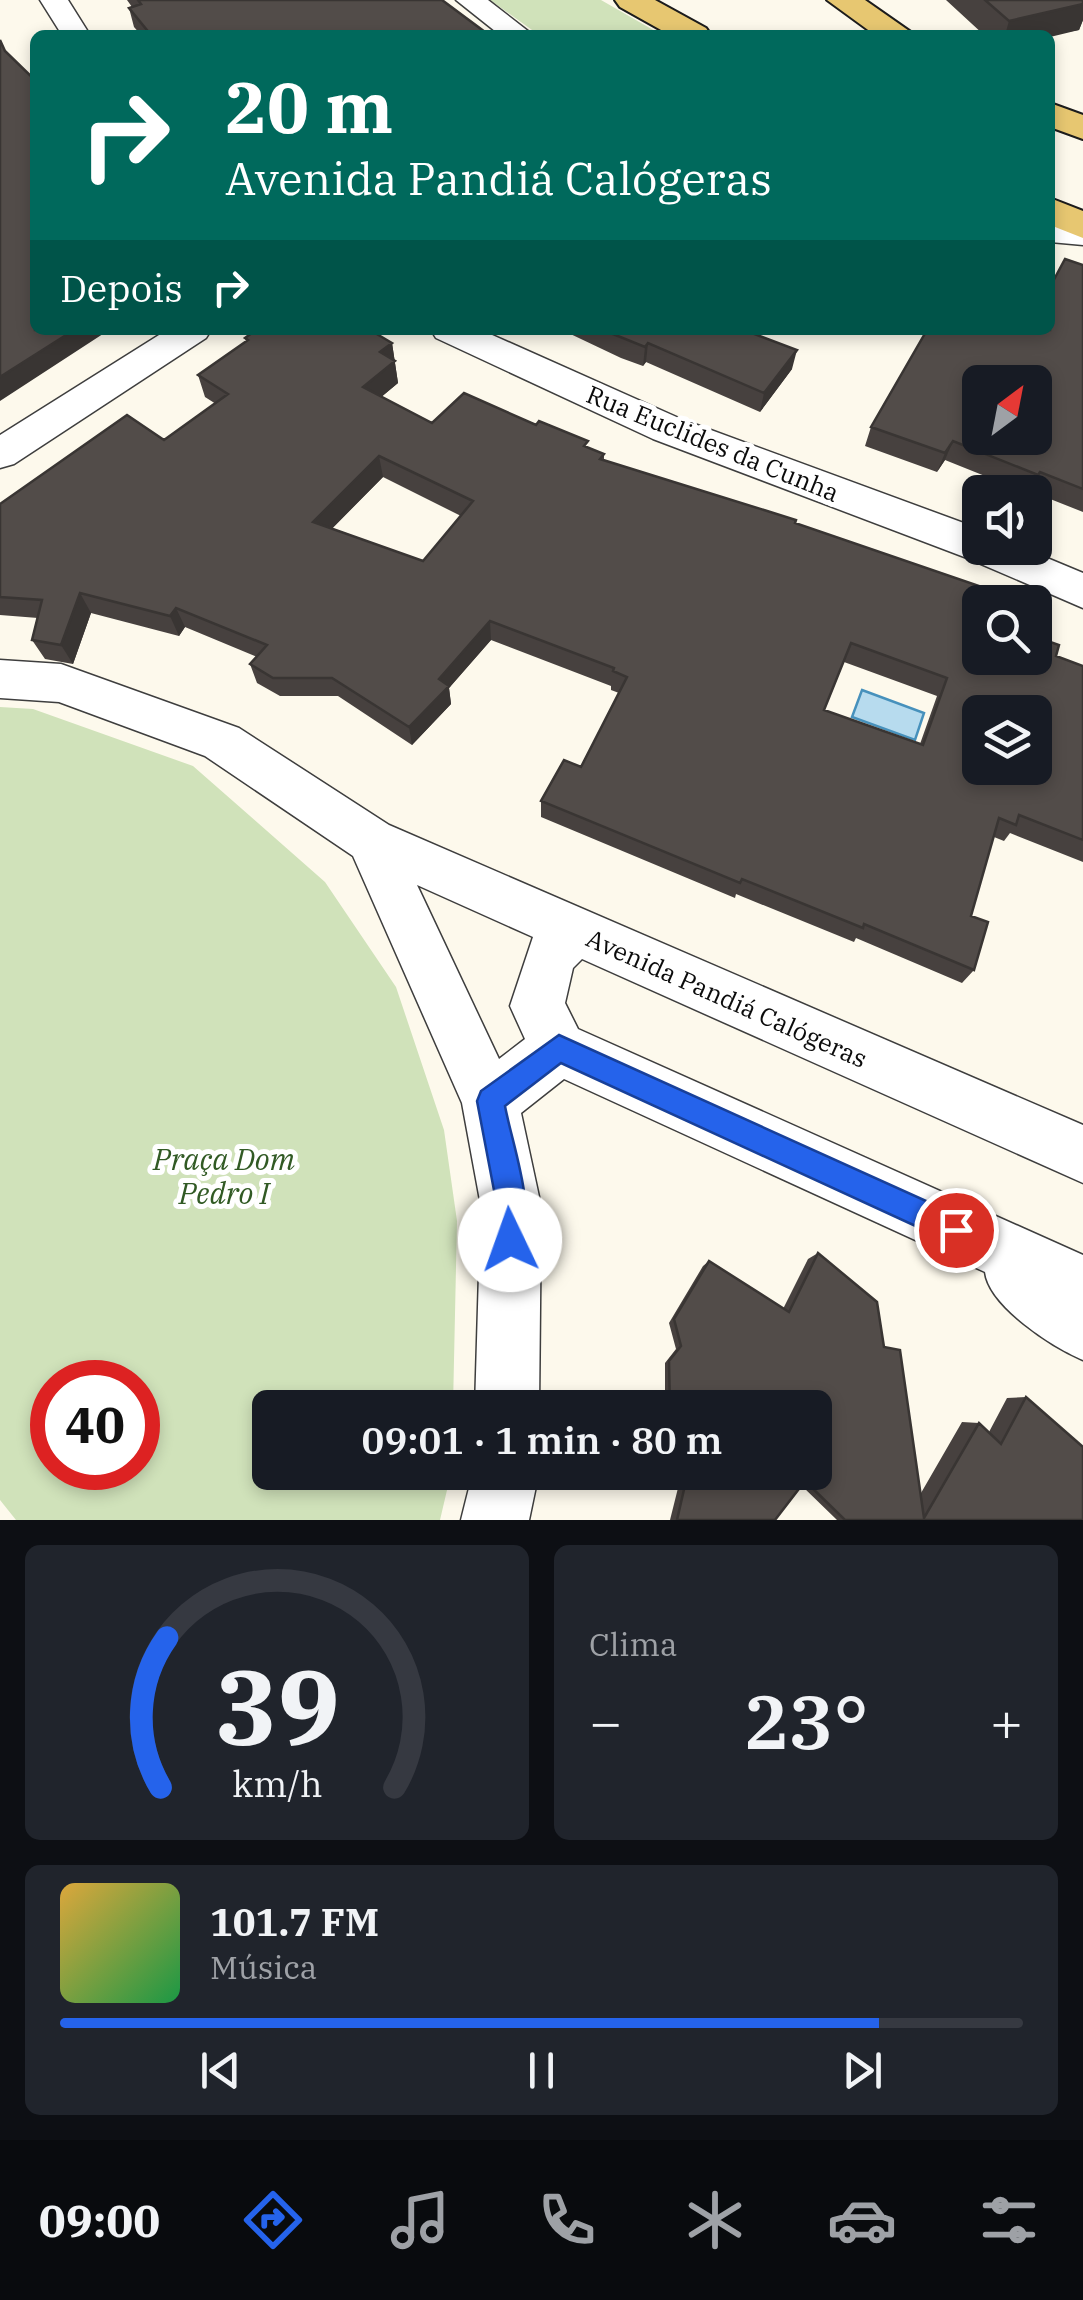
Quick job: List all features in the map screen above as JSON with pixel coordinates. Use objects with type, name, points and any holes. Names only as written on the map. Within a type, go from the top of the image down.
[{"type":"main road","points":[[631,0],[685,30]]},
{"type":"main road","points":[[844,0],[890,30]]},
{"type":"main road","points":[[1055,116],[1083,128]]},
{"type":"main road","points":[[1055,212],[1083,226]]},
{"type":"street","points":[[54,0],[73,30]]},
{"type":"street","points":[[470,0],[511,30]]},
{"type":"street","points":[[1055,232],[1083,235]]},
{"type":"street","points":[[0,454],[185,335]]},
{"type":"street","name":"Rua Euclides da Cunha","points":[[460,335],[668,429],[962,539]]},
{"type":"street","name":"Rua Euclides da Cunha","points":[[1023,565],[1083,591]]},
{"type":"street","name":"Avenida Pandiá Calógeras","points":[[0,678],[61,683],[222,742],[371,842],[1083,1154]]},
{"type":"street","points":[[371,842],[490,1101],[511,1206],[507,1390]]},
{"type":"street","points":[[572,931],[550,956],[538,1006],[559,1048],[1083,1286]]},
{"type":"street","points":[[490,1101],[559,1048]]},
{"type":"street","points":[[956,1230],[1083,1329]]},
{"type":"street","points":[[496,1520],[502,1490]]},
{"type":"green space","points":[[490,0],[601,0],[653,30],[532,30]]},
{"type":"green space","name":"Praça Dom Pedro I","points":[[0,707],[33,709],[193,766],[325,882],[396,987],[444,1130],[457,1221],[453,1390],[252,1390],[252,1490],[447,1490],[440,1520],[16,1520],[0,1500]]},
{"type":"water","points":[[862,690],[924,713],[915,740],[852,717]]},
{"type":"building","points":[[138,0],[442,0],[482,30],[147,30],[129,8],[141,4]]},
{"type":"building","points":[[985,0],[1083,0],[1083,4],[1009,21]]},
{"type":"building","points":[[0,40],[5,51],[30,75],[30,335],[66,335],[0,377]]},
{"type":"building","points":[[1065,259],[1083,265],[1083,489],[988,455],[1052,455],[1052,365],[962,365],[962,445],[953,441],[945,453],[871,427],[924,335],[1055,335],[1055,278]]},
{"type":"building","points":[[249,335],[378,335],[392,343],[380,352],[395,361],[363,387],[432,423],[464,393],[536,425],[539,421],[588,441],[584,446],[604,454],[600,459],[796,520],[795,523],[976,585],[962,585],[962,675],[1052,675],[1052,643],[1059,645],[1056,656],[1083,666],[1083,840],[1019,815],[1016,825],[999,818],[971,916],[988,922],[974,970],[864,924],[863,928],[742,879],[740,883],[541,801],[564,760],[581,767],[627,677],[613,671],[614,668],[490,621],[439,679],[449,686],[409,727],[332,678],[273,678],[250,664],[267,645],[176,608],[170,616],[80,593],[61,645],[32,640],[42,600],[0,597],[0,504],[127,415],[164,440],[228,394],[198,375],[248,340],[245,338]],"holes":[[[379,456],[473,501],[423,561],[313,522]],[[851,643],[947,678],[923,745],[824,710]]]},
{"type":"building","points":[[615,335],[757,335],[797,350],[764,393],[648,343],[645,347]]},
{"type":"building","points":[[818,1253],[877,1302],[884,1347],[900,1350],[924,1518],[979,1423],[1001,1444],[1026,1397],[1083,1447],[1083,1520],[845,1520],[814,1490],[832,1490],[832,1390],[670,1390],[669,1361],[681,1346],[674,1319],[709,1261],[789,1312]]},
{"type":"building","points":[[684,1490],[798,1490],[775,1520],[677,1520]]},
{"type":"route","points":[[510,1240],[511,1206],[490,1101],[559,1048],[956,1230]]}]
